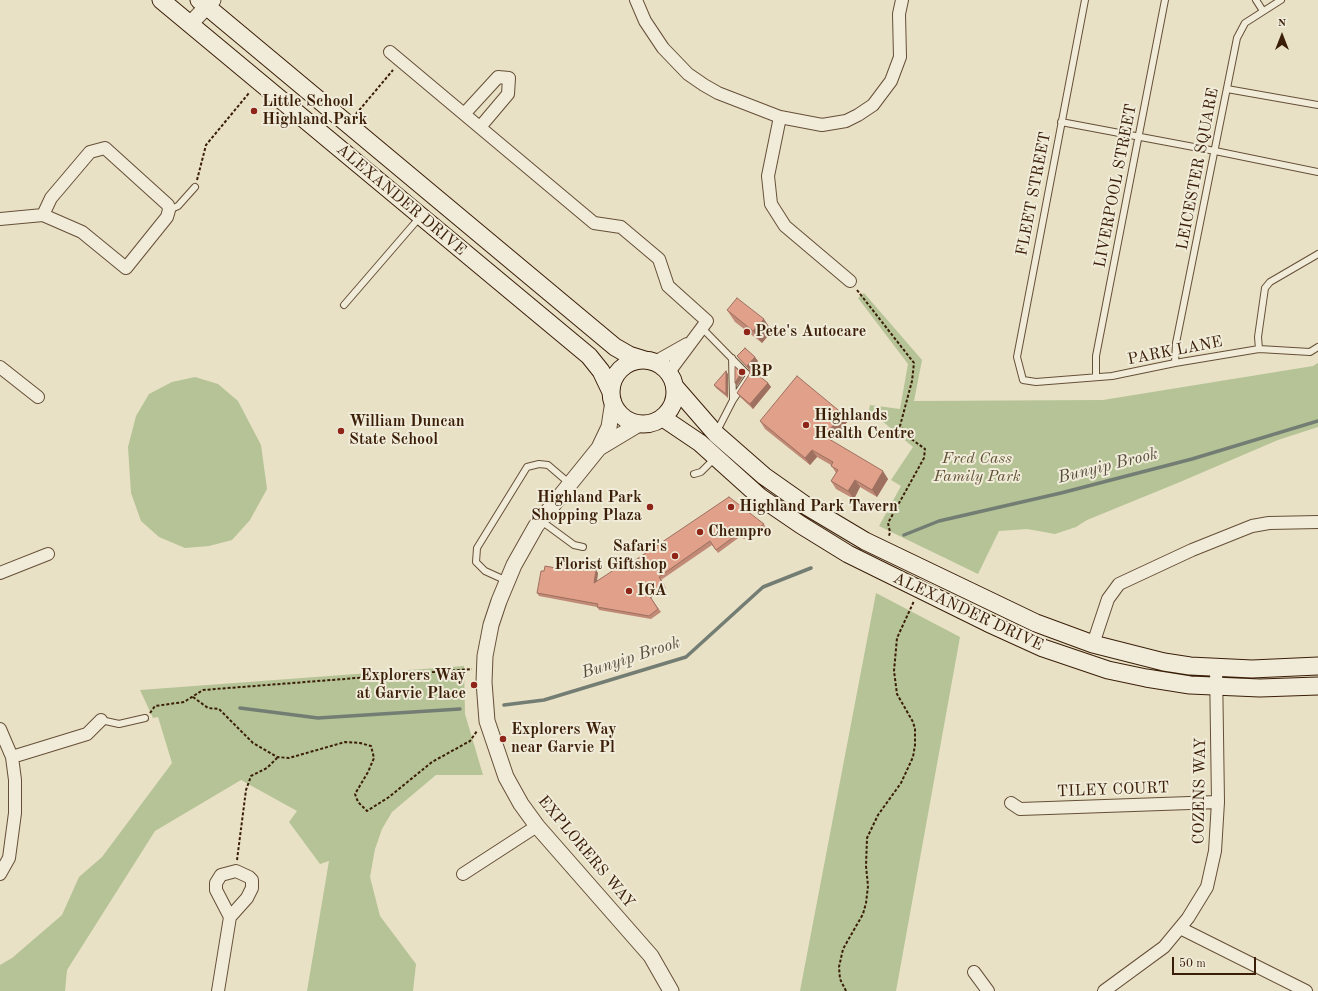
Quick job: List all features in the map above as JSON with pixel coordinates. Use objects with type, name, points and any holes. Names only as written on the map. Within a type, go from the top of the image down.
[{"type":"main road","name":"ALEXANDER DRIVE","points":[[161,0],[589,356],[601,371],[612,397]]},
{"type":"main road","name":"ALEXANDER DRIVE","points":[[207,2],[315,96],[615,347],[629,356],[656,365]]},
{"type":"main road","points":[[315,96],[299,93],[296,100],[322,125],[340,149]]},
{"type":"main road","points":[[634,361],[656,365],[676,388],[674,404],[663,418],[650,424],[639,424],[629,421],[620,414],[612,397],[613,380],[619,371],[634,361]]},
{"type":"main road","name":"ALEXANDER DRIVE","points":[[676,388],[716,434],[764,476],[812,510],[855,536],[1036,623],[1093,644],[1158,661],[1252,669],[1318,666]]},
{"type":"main road","name":"ALEXANDER DRIVE","points":[[663,418],[682,429],[716,457],[760,497],[801,525],[863,563],[1043,648],[1085,663],[1146,678],[1215,687],[1260,688],[1318,686]]},
{"type":"street","points":[[636,0],[654,36],[675,62],[688,74],[718,92],[780,117],[822,125],[834,124],[858,115],[873,105],[891,81],[900,57],[899,14],[902,0]]},
{"type":"street","points":[[895,0],[899,14]]},
{"type":"street","points":[[190,24],[207,2]]},
{"type":"street","points":[[390,52],[594,222],[621,227],[659,259],[668,286],[707,321],[692,341],[656,365]]},
{"type":"street","points":[[465,113],[498,77],[509,78],[508,94],[480,126]]},
{"type":"street","points":[[780,117],[768,176],[771,204],[785,226],[850,281]]},
{"type":"street","points":[[0,219],[43,215],[82,232],[126,268],[167,218],[169,210],[168,205],[105,148],[90,152],[51,198],[43,215]]},
{"type":"street","points":[[656,365],[692,341]]},
{"type":"street","points":[[0,368],[38,397]]},
{"type":"street","name":"EXPLORERS WAY","points":[[612,397],[609,427],[599,448],[540,520],[522,549],[507,582],[491,624],[486,656],[485,689],[489,727],[506,777],[521,804],[537,826],[651,956],[671,991]]},
{"type":"street","name":"EXPLORERS WAY","points":[[599,448],[639,424]]},
{"type":"street","points":[[1093,644],[1108,599],[1112,591],[1119,584],[1192,550],[1252,526],[1269,523],[1318,522]]},
{"type":"street","points":[[0,573],[48,554]]},
{"type":"street","name":"COZENS WAY","points":[[1104,991],[1164,947],[1188,918],[1206,888],[1215,851],[1218,802],[1215,687],[1216,667]]},
{"type":"street","points":[[12,757],[87,734],[101,720]]},
{"type":"street","points":[[0,729],[12,757],[15,780],[15,813],[9,858],[0,874]]},
{"type":"street","name":"TILEY COURT","points":[[1011,803],[1020,809],[1218,802]]},
{"type":"street","points":[[463,874],[537,826]]},
{"type":"street","points":[[218,991],[230,917],[247,898],[252,888],[252,880],[236,871],[221,875],[216,883],[216,890],[230,917]]},
{"type":"street","points":[[1180,928],[1306,991]]},
{"type":"street","points":[[974,972],[988,991]]},
{"type":"lane","name":"FLEET STREET","points":[[1036,382],[1024,380],[1017,357],[1085,0]]},
{"type":"lane","name":"LIVERPOOL STREET","points":[[1096,378],[1096,356],[1166,0]]},
{"type":"lane","points":[[1256,0],[1263,11]]},
{"type":"lane","name":"LEICESTER SQUARE","points":[[1175,363],[1176,343],[1237,38],[1245,23],[1281,0]]},
{"type":"lane","points":[[1227,89],[1318,105]]},
{"type":"lane","points":[[1061,122],[1318,172]]},
{"type":"lane","points":[[169,210],[178,206],[195,187]]},
{"type":"lane","points":[[344,305],[420,216]]},
{"type":"lane","points":[[1259,349],[1258,337],[1265,288],[1270,282],[1318,254]]},
{"type":"lane","points":[[702,328],[749,376],[732,400],[716,434]]},
{"type":"lane","name":"PARK LANE","points":[[1036,382],[1112,376],[1175,363],[1259,349],[1310,352],[1318,347]]},
{"type":"lane","points":[[732,358],[732,400]]},
{"type":"lane","points":[[694,474],[701,472],[716,457]]},
{"type":"lane","points":[[507,582],[485,571],[476,562],[477,548],[485,534],[527,467],[539,464],[548,465],[569,483]]},
{"type":"lane","points":[[540,520],[574,545],[583,547]]},
{"type":"lane","points":[[101,720],[119,724],[145,718]]},
{"type":"path","points":[[354,116],[401,61]]},
{"type":"path","points":[[195,187],[206,145],[249,93]]},
{"type":"path","points":[[850,281],[914,363],[912,381],[900,426],[910,438],[925,449],[924,458],[888,522],[890,532],[889,536]]},
{"type":"path","points":[[846,991],[840,979],[839,967],[843,949],[863,914],[866,903],[868,886],[866,866],[867,838],[878,815],[901,783],[913,757],[915,729],[913,722],[897,694],[894,671],[897,638],[918,589]]},
{"type":"path","points":[[145,718],[155,706],[184,702],[203,690],[472,670]]},
{"type":"path","points":[[193,697],[208,708],[219,709],[253,743],[277,758],[289,758],[345,742],[360,743],[371,746],[374,758],[368,772],[355,794],[358,802],[367,811],[389,797],[432,762],[470,742],[476,731],[489,727]]},
{"type":"path","points":[[236,871],[246,790],[251,776],[267,768],[277,758]]},
{"type":"green space","name":"Fred Cass Family Park","points":[[864,293],[922,360],[914,401],[1103,400],[1313,366],[1318,363],[1318,427],[1278,440],[1087,520],[1076,527],[1055,534],[1027,529],[999,531],[978,574],[879,526],[901,486],[891,480],[913,447],[869,410],[870,405],[900,409],[908,364],[858,298]]},
{"type":"green space","points":[[195,377],[218,384],[238,401],[261,445],[267,489],[250,520],[232,540],[209,546],[185,548],[159,537],[141,521],[131,493],[128,447],[136,416],[149,394],[172,382]]},
{"type":"green space","points":[[876,593],[960,637],[896,991],[800,991]]},
{"type":"green space","points":[[464,666],[465,714],[483,775],[436,775],[392,812],[382,829],[375,849],[370,877],[380,916],[416,964],[413,991],[307,991],[329,861],[320,864],[289,822],[297,811],[241,780],[155,831],[67,970],[65,991],[0,991],[0,965],[12,958],[62,915],[79,877],[102,857],[172,763],[158,717],[153,718],[140,690]]},
{"type":"building","points":[[737,298],[764,319],[753,331],[727,310]]},
{"type":"building","points":[[745,348],[755,357],[747,366],[768,383],[750,404],[737,393],[750,373],[749,369],[737,356]]},
{"type":"building","points":[[735,367],[741,373],[735,383]]},
{"type":"building","points":[[726,371],[726,394],[714,385]]},
{"type":"building","points":[[797,376],[843,414],[824,436],[883,471],[872,490],[855,480],[848,491],[831,481],[838,470],[831,466],[833,462],[812,450],[805,458],[760,421]]},
{"type":"building","points":[[729,497],[764,524],[756,530],[749,531],[741,536],[739,533],[716,550],[710,541],[659,577],[664,585],[649,595],[658,609],[649,616],[597,607],[598,604],[537,593],[541,571],[544,571],[545,566],[556,568],[556,563],[596,570],[594,583],[632,558],[634,561]]},
{"type":"waterway","name":"Bunyip Brook","points":[[904,535],[939,521],[1061,493],[1192,459],[1318,421]]},
{"type":"waterway","name":"Bunyip Brook","points":[[504,705],[544,700],[686,657],[763,587],[811,568]]},
{"type":"waterway","name":"Bunyip Brook","points":[[240,708],[318,718],[460,709]]},
{"type":"place","name":"Little School Highland Park","points":[[254,111]]},
{"type":"place","name":"Pete's Autocare","points":[[747,332]]},
{"type":"place","name":"BP","points":[[742,372]]},
{"type":"place","name":"Highlands Health Centre","points":[[806,425]]},
{"type":"place","name":"William Duncan State School","points":[[341,431]]},
{"type":"place","name":"Highland Park Shopping Plaza","points":[[650,507]]},
{"type":"place","name":"Highland Park Tavern","points":[[731,507]]},
{"type":"place","name":"Chempro","points":[[700,532]]},
{"type":"place","name":"Safari's Florist Giftshop","points":[[675,556]]},
{"type":"place","name":"IGA","points":[[629,591]]},
{"type":"place","name":"Explorers Way at Garvie Place","points":[[474,685]]},
{"type":"place","name":"Explorers Way near Garvie Pl","points":[[503,739]]}]
